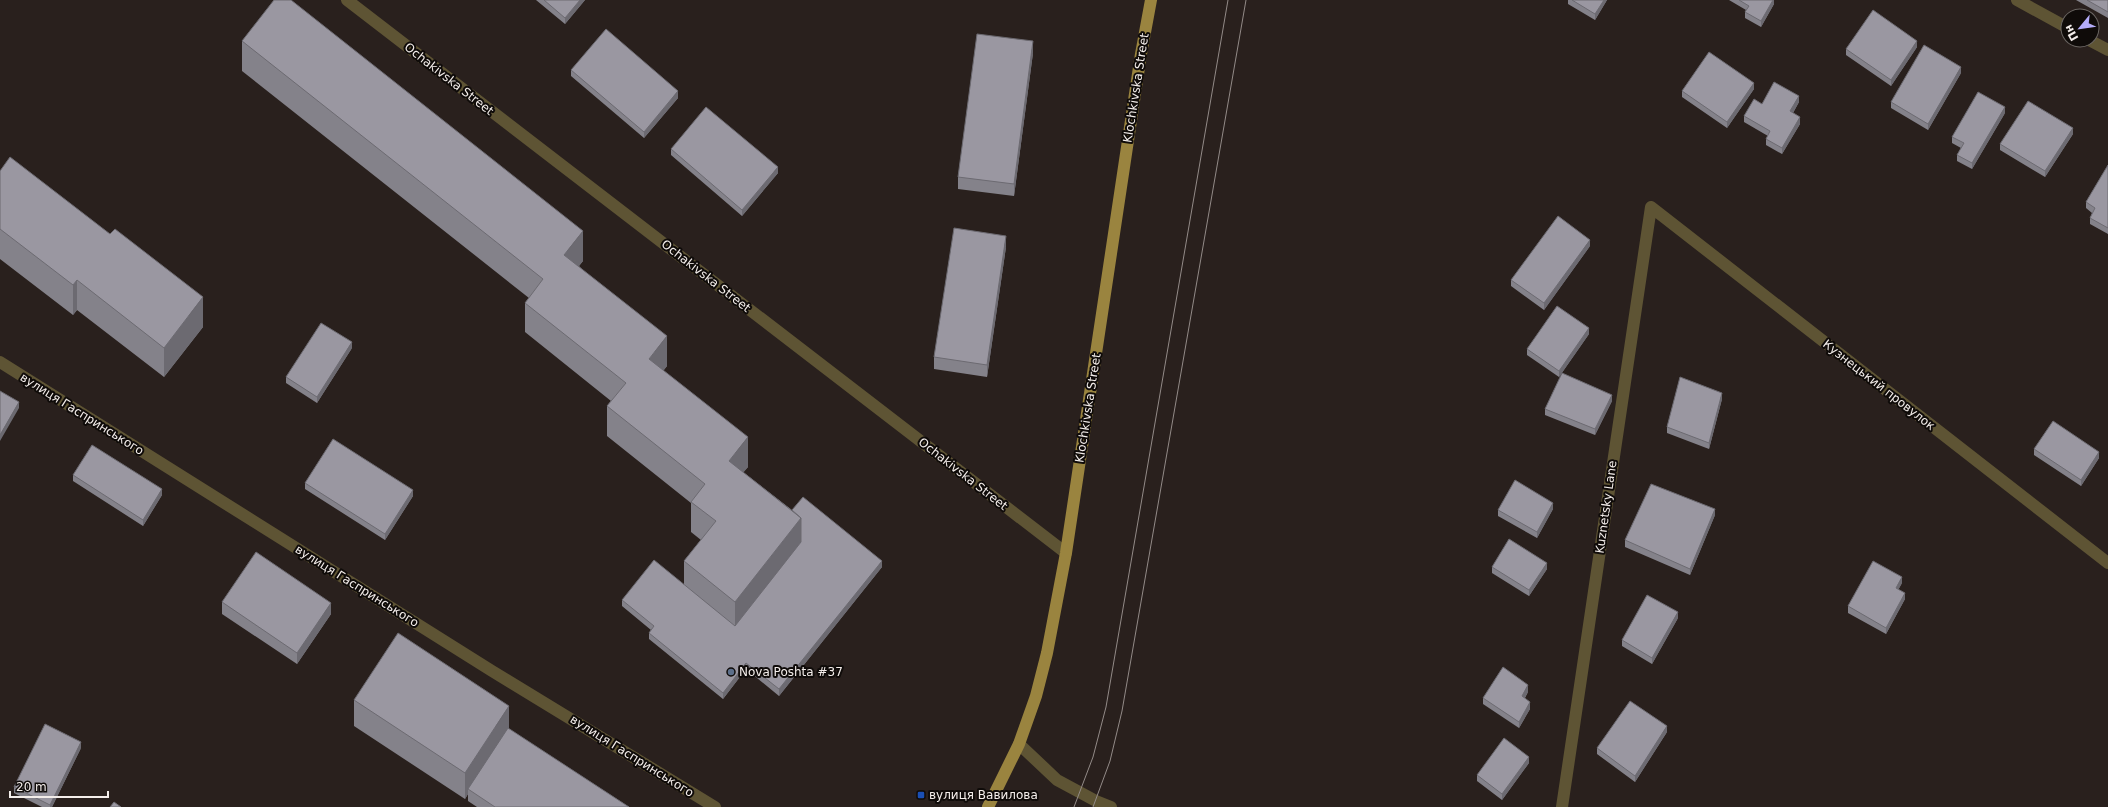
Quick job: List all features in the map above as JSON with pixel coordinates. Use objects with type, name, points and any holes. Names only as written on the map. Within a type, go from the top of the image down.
[{"type":"main road","name":"Klochkivska Street","points":[[988,807],[1019,744],[1036,696],[1047,653],[1066,553],[1141,54],[1151,0]]},
{"type":"street","name":"Ochakivska Street","points":[[347,0],[1066,553]]},
{"type":"street","points":[[2018,0],[2060,24]]},
{"type":"street","name":"Кузнецький провулок","points":[[1562,807],[1650,207],[2108,563]]},
{"type":"street","name":"вулиця Гаспринського","points":[[0,362],[499,675],[715,807]]},
{"type":"street","points":[[1019,744],[1057,780],[1096,801],[1111,807]]},
{"type":"building","points":[[274,0],[291,0],[583,231],[564,255],[667,336],[649,359],[748,437],[729,461],[801,518],[735,602],[684,561],[716,521],[691,502],[705,484],[607,406],[626,383],[525,303],[543,279],[242,41]]},
{"type":"building","points":[[544,0],[580,0],[565,18]]},
{"type":"building","points":[[1572,0],[1604,0],[1595,14]]},
{"type":"building","points":[[1739,0],[1773,0],[1761,21],[1745,12],[1749,6]]},
{"type":"building","points":[[2087,0],[2108,0],[2108,12]]},
{"type":"building","points":[[1873,10],[1917,41],[1891,80],[1846,49]]},
{"type":"building","points":[[606,29],[678,91],[644,132],[571,70]]},
{"type":"building","points":[[977,34],[1033,41],[1014,184],[958,177]]},
{"type":"building","points":[[1924,45],[1961,67],[1928,124],[1891,102]]},
{"type":"building","points":[[1709,52],[1754,83],[1727,122],[1682,91]]},
{"type":"building","points":[[1774,82],[1799,96],[1790,111],[1800,117],[1782,148],[1766,139],[1770,131],[1744,116],[1754,99],[1762,104]]},
{"type":"building","points":[[1978,92],[2005,107],[1972,163],[1957,155],[1964,143],[1952,137]]},
{"type":"building","points":[[2028,101],[2073,128],[2045,171],[2000,144]]},
{"type":"building","points":[[706,107],[778,167],[742,210],[671,149]]},
{"type":"building","points":[[10,157],[110,234],[115,229],[203,297],[164,348],[77,280],[73,285],[0,229],[0,171]]},
{"type":"building","points":[[2108,165],[2108,228],[2090,218],[2095,208],[2086,202]]},
{"type":"building","points":[[1558,216],[1590,240],[1544,303],[1511,280]]},
{"type":"building","points":[[954,228],[1006,236],[987,365],[934,357]]},
{"type":"building","points":[[1557,306],[1589,328],[1559,371],[1527,349]]},
{"type":"building","points":[[321,323],[352,342],[317,397],[286,377]]},
{"type":"building","points":[[1562,373],[1612,395],[1595,429],[1545,409]]},
{"type":"building","points":[[1680,377],[1722,393],[1709,443],[1667,427]]},
{"type":"building","points":[[0,391],[19,402],[0,435]]},
{"type":"building","points":[[2053,421],[2099,452],[2081,480],[2034,449]]},
{"type":"building","points":[[333,439],[413,490],[385,534],[305,483]]},
{"type":"building","points":[[92,445],[162,489],[143,520],[73,475]]},
{"type":"building","points":[[1515,480],[1553,503],[1537,532],[1498,510]]},
{"type":"building","points":[[1651,484],[1715,509],[1690,569],[1625,540]]},
{"type":"building","points":[[803,497],[882,561],[779,689],[746,663],[723,693],[649,633],[654,626],[622,600],[654,560],[735,626],[801,542],[801,518],[792,510]]},
{"type":"building","points":[[1509,539],[1547,563],[1529,590],[1492,567]]},
{"type":"building","points":[[256,552],[331,603],[297,653],[222,602]]},
{"type":"building","points":[[1873,561],[1902,577],[1896,588],[1905,593],[1886,628],[1848,606]]},
{"type":"building","points":[[1647,595],[1678,612],[1652,658],[1622,640]]},
{"type":"building","points":[[398,633],[509,706],[465,773],[354,700]]},
{"type":"building","points":[[1503,667],[1528,685],[1522,696],[1530,702],[1519,722],[1483,698]]},
{"type":"building","points":[[1630,701],[1667,726],[1635,776],[1597,748]]},
{"type":"building","points":[[45,724],[81,742],[50,805],[14,787]]},
{"type":"building","points":[[508,728],[629,807],[495,807],[468,789]]},
{"type":"building","points":[[1504,738],[1529,757],[1502,794],[1477,775]]},
{"type":"building","points":[[114,802],[121,807],[110,807]]},
{"type":"tram line","points":[[1074,807],[1093,757],[1106,707],[1228,0]]},
{"type":"tram line","points":[[1093,807],[1110,761],[1122,711],[1246,0]]},
{"type":"place","name":"Nova Poshta #37","points":[[731,672]]},
{"type":"place","name":"вулиця Вавилова","points":[[921,795]]}]
